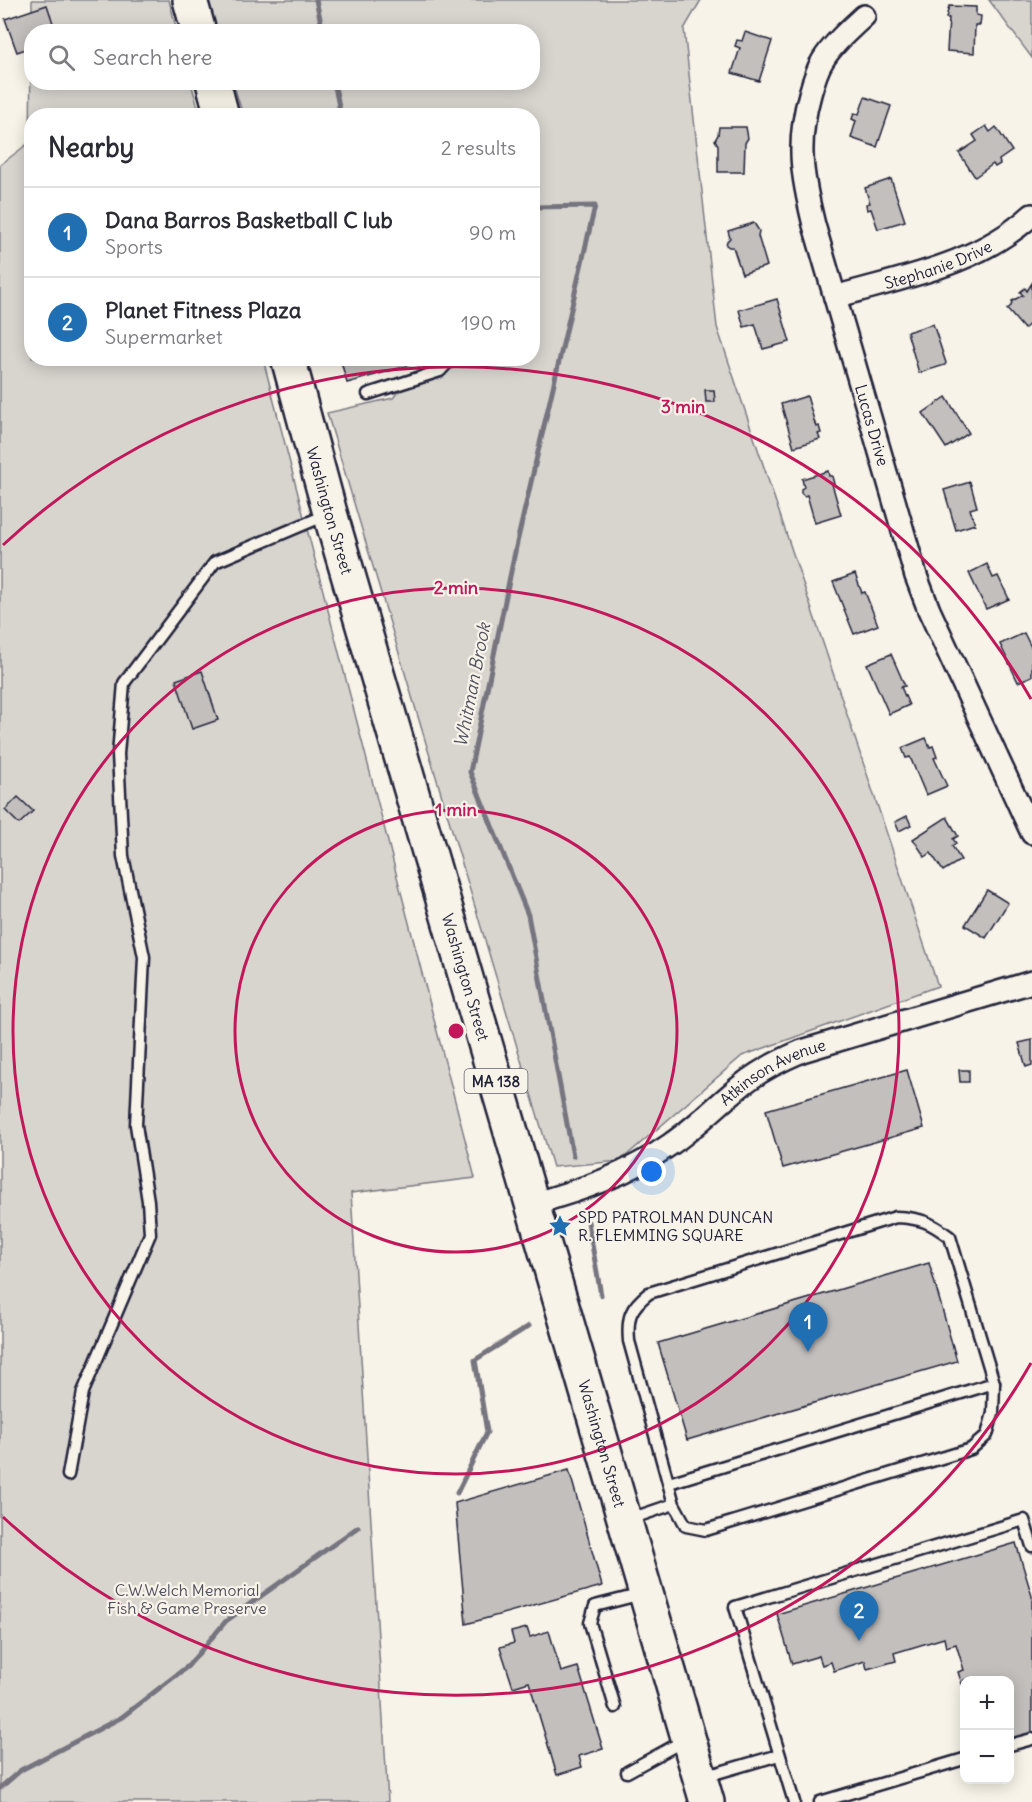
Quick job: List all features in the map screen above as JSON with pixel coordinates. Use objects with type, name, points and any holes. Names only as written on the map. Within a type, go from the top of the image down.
[{"type":"main road","points":[[190,0],[197,24]]},
{"type":"main road","points":[[215,90],[220,108]]},
{"type":"main road","name":"Washington Street","points":[[290,366],[330,513],[704,1790]]},
{"type":"street","name":"Lucas Drive","points":[[864,16],[838,39],[822,62],[807,107],[802,134],[802,172],[834,297],[916,576],[928,610],[1032,833]]},
{"type":"street","name":"Stephanie Drive","points":[[834,297],[963,260],[996,242],[1032,215]]},
{"type":"street","name":"Atkinson Avenue","points":[[532,1204],[570,1193],[644,1162],[674,1143],[744,1083],[780,1060],[823,1044],[1032,982]]},
{"type":"lane","points":[[368,394],[440,371],[445,366]]},
{"type":"lane","points":[[68,1475],[82,1392],[150,1234],[148,1201],[136,1125],[144,957],[123,856],[118,754],[124,683],[215,562],[330,513]]},
{"type":"lane","points":[[896,1217],[918,1218],[950,1237],[994,1383],[993,1413],[987,1435],[971,1449],[706,1530],[686,1526],[674,1504],[629,1341],[628,1322],[636,1304],[650,1293],[896,1217]]},
{"type":"lane","points":[[669,1483],[994,1383]]},
{"type":"lane","points":[[624,1521],[674,1504]]},
{"type":"lane","points":[[794,1802],[735,1607],[1024,1520],[1032,1546]]},
{"type":"lane","points":[[615,1707],[590,1623],[596,1606],[645,1593]]},
{"type":"lane","points":[[627,1772],[688,1738]]},
{"type":"lane","points":[[1014,1744],[1032,1739]]},
{"type":"lane","points":[[704,1790],[779,1755]]},
{"type":"lane","points":[[820,1802],[960,1760]]},
{"type":"green space","points":[[32,0],[169,0],[175,24],[32,24]]},
{"type":"green space","points":[[207,0],[701,0],[684,29],[717,327],[938,986],[742,1056],[620,1161],[553,1167],[327,413],[393,398],[419,366],[540,366],[540,108],[241,108],[235,90],[540,90],[540,24],[215,24]]},
{"type":"green space","points":[[989,0],[1032,0],[1032,58]]},
{"type":"green space","name":"C.W.Welch Memorial Fish & Game Preserve","points":[[31,90],[193,90],[198,108],[30,108]]},
{"type":"green space","name":"C.W.Welch Memorial Fish & Game Preserve","points":[[24,147],[24,366],[265,366],[475,1178],[351,1193],[388,1802],[0,1802],[0,165]]},
{"type":"building","points":[[47,5],[53,24],[24,24],[24,50],[17,52],[5,19]]},
{"type":"building","points":[[949,6],[976,7],[976,15],[981,16],[980,25],[975,25],[974,53],[947,51],[949,18],[946,18]]},
{"type":"building","points":[[745,32],[772,41],[759,81],[732,73],[740,48],[735,46],[737,40],[742,41]]},
{"type":"building","points":[[865,97],[891,106],[877,147],[851,138],[856,121],[852,119],[854,113],[859,114]]},
{"type":"building","points":[[986,126],[990,132],[996,127],[1012,151],[999,160],[1000,164],[995,167],[993,164],[975,177],[959,153],[977,141],[973,135]]},
{"type":"building","points":[[719,127],[746,127],[748,138],[745,143],[744,172],[718,172],[718,145],[715,140]]},
{"type":"building","points":[[891,179],[905,221],[878,229],[871,209],[867,210],[866,204],[870,203],[865,188]]},
{"type":"building","points":[[754,223],[759,231],[758,236],[767,266],[742,274],[733,247],[726,245],[730,238],[728,231]]},
{"type":"building","points":[[1032,283],[1032,322],[1024,329],[1007,309],[1011,306],[1012,301],[1023,295],[1020,292],[1025,288],[1027,291]]},
{"type":"building","points":[[777,299],[790,342],[763,349],[755,324],[744,327],[739,310]]},
{"type":"building","points":[[933,324],[946,363],[919,373],[907,332]]},
{"type":"building","points":[[342,366],[407,366],[347,383]]},
{"type":"building","points":[[705,390],[714,390],[715,402],[706,402]]},
{"type":"building","points":[[807,396],[816,427],[819,426],[820,439],[794,447],[781,404]]},
{"type":"building","points":[[946,397],[969,433],[946,448],[923,413]]},
{"type":"building","points":[[828,471],[829,476],[832,476],[841,515],[815,523],[807,495],[804,496],[801,493],[804,487],[802,479]]},
{"type":"building","points":[[970,482],[977,507],[970,509],[975,524],[956,530],[944,490]]},
{"type":"building","points":[[987,564],[993,578],[998,576],[1009,599],[986,609],[969,573]]},
{"type":"building","points":[[855,574],[878,625],[854,634],[833,582]]},
{"type":"building","points":[[1024,633],[1032,649],[1032,676],[1018,682],[1000,644]]},
{"type":"building","points":[[891,654],[905,686],[901,687],[909,705],[889,714],[867,664]]},
{"type":"building","points":[[202,671],[218,720],[192,729],[176,680]]},
{"type":"building","points":[[926,738],[930,747],[933,746],[937,757],[934,758],[947,786],[926,795],[910,757],[906,758],[902,748]]},
{"type":"building","points":[[18,797],[33,811],[19,824],[5,810]]},
{"type":"building","points":[[907,816],[911,825],[899,831],[895,822]]},
{"type":"building","points":[[947,817],[958,836],[953,839],[956,843],[952,846],[961,860],[943,871],[931,853],[925,857],[913,839]]},
{"type":"building","points":[[987,890],[1008,903],[986,938],[965,925]]},
{"type":"building","points":[[1032,1040],[1032,1065],[1026,1067],[1019,1043]]},
{"type":"building","points":[[907,1070],[924,1128],[783,1168],[766,1110]]},
{"type":"building","points":[[959,1070],[969,1070],[969,1082],[960,1082]]},
{"type":"building","points":[[929,1263],[957,1361],[687,1440],[658,1343]]},
{"type":"building","points":[[569,1470],[602,1586],[466,1624],[455,1503]]},
{"type":"building","points":[[1016,1543],[1032,1596],[1032,1734],[1014,1739],[1014,1676],[960,1676],[960,1678],[958,1672],[964,1670],[956,1644],[946,1647],[944,1638],[894,1653],[896,1661],[867,1669],[865,1661],[834,1671],[831,1662],[822,1665],[819,1656],[792,1664],[777,1614]]},
{"type":"building","points":[[527,1628],[530,1637],[549,1631],[561,1672],[578,1667],[603,1749],[579,1756],[582,1767],[557,1775],[529,1682],[513,1687],[500,1647],[514,1643],[511,1632]]},
{"type":"waterway","name":"Whitman Brook","points":[[316,0],[321,24]]},
{"type":"waterway","name":"Whitman Brook","points":[[336,90],[339,108]]},
{"type":"waterway","name":"Whitman Brook","points":[[540,207],[595,206],[516,547],[470,772],[528,915],[573,1156]]},
{"type":"waterway","name":"Whitman Brook","points":[[588,1222],[601,1295]]},
{"type":"waterway","name":"Whitman Brook","points":[[457,1493],[487,1432],[475,1360],[529,1326]]},
{"type":"waterway","name":"Whitman Brook","points":[[0,1788],[21,1770],[122,1717],[188,1666],[226,1621],[358,1527]]},
{"type":"place","name":"SPD PATROLMAN DUNCAN R. FLEMMING SQUARE","points":[[560,1226]]},
{"type":"place","name":"Dana Barros Basketball C lub","points":[[808,1352]]},
{"type":"place","name":"Planet Fitness Plaza","points":[[859,1641]]}]
